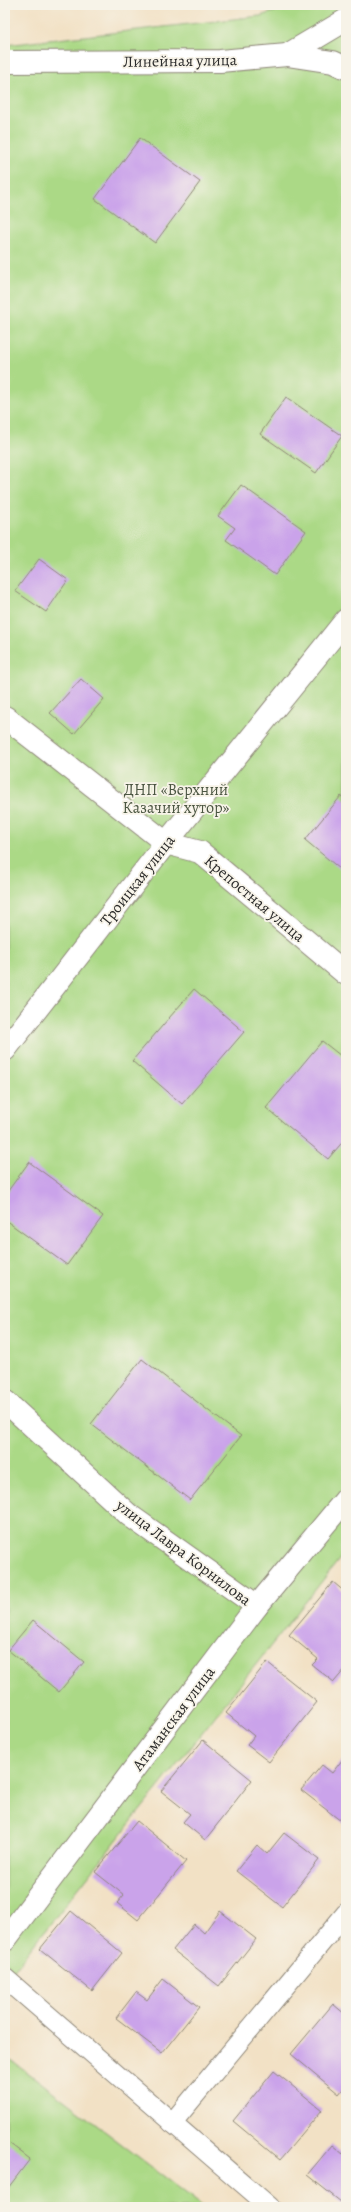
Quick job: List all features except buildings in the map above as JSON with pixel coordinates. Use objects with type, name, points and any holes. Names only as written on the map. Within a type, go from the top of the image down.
[{"type":"street","name":"Линейная улица","points":[[5,62],[220,61],[287,56],[346,20]]},
{"type":"street","points":[[287,56],[334,62],[346,68]]},
{"type":"street","name":"Троицкая улица","points":[[5,1050],[166,842],[346,620]]},
{"type":"street","name":"Крепостная улица","points":[[5,717],[166,842],[200,852],[346,974]]},
{"type":"street","name":"улица Лавра Корнилова","points":[[5,1401],[129,1515],[256,1606]]},
{"type":"street","name":"Атаманская улица","points":[[5,1940],[256,1606],[346,1500]]},
{"type":"lane","points":[[172,2123],[346,1913]]},
{"type":"lane","points":[[5,1978],[58,2022],[270,2207]]},
{"type":"green space","name":"ДНП «Верхний Казачий хутор»","points":[[295,5],[346,5],[346,1551],[5,1981],[5,45],[260,16]]},
{"type":"green space","points":[[5,2055],[204,2207],[5,2207]]}]
